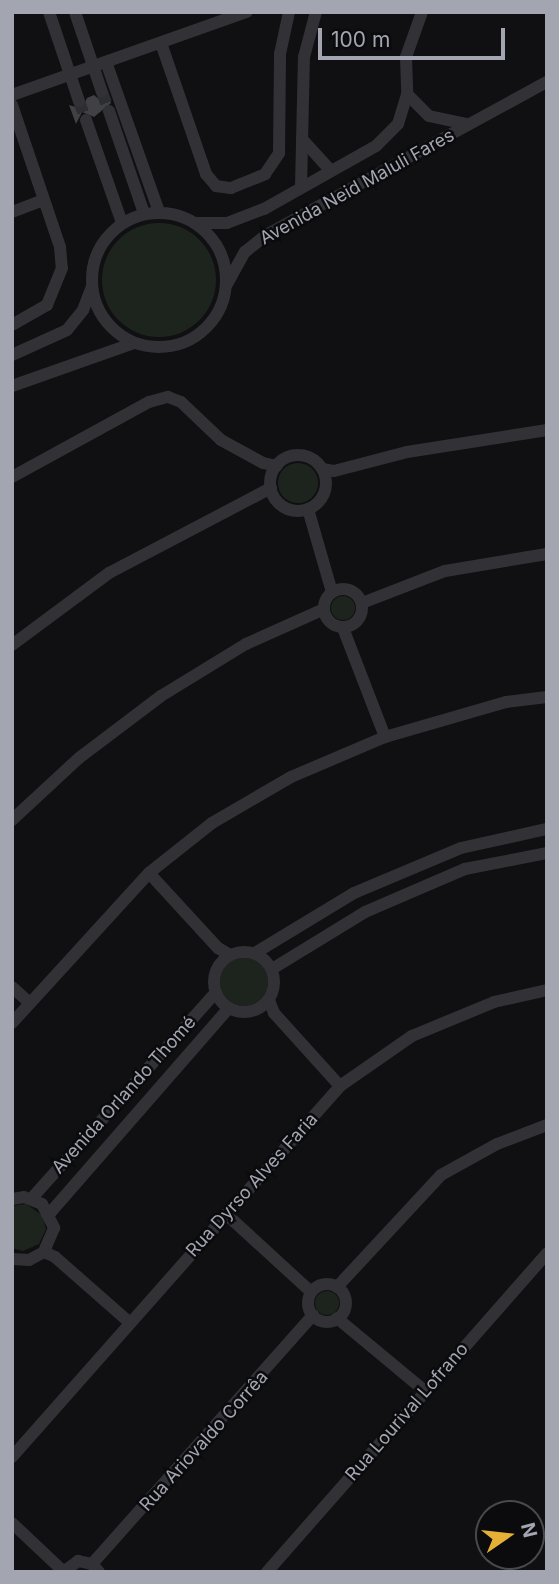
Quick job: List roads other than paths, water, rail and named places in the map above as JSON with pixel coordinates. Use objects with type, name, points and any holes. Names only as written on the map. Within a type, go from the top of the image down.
[{"type":"street","points":[[49,12],[79,101]]},
{"type":"street","points":[[75,12],[102,92]]},
{"type":"street","points":[[12,95],[247,12]]},
{"type":"street","points":[[161,43],[210,181],[223,188],[235,187],[265,174],[277,159],[279,54],[289,12]]},
{"type":"street","points":[[300,187],[304,57],[316,12]]},
{"type":"street","name":"Avenida Neid Maluli Fares","points":[[195,223],[226,223],[264,209],[385,140],[403,115],[407,94],[406,57],[422,12]]},
{"type":"street","points":[[106,62],[159,212]]},
{"type":"street","name":"Avenida Neid Maluli Fares","points":[[226,287],[236,262],[255,243],[547,82]]},
{"type":"street","name":"Avenida Neid Maluli Fares","points":[[407,94],[421,110],[439,121],[470,124]]},
{"type":"street","points":[[12,105],[62,257],[58,288],[39,312],[12,325]]},
{"type":"street","points":[[109,111],[144,213]]},
{"type":"street","points":[[86,120],[122,223]]},
{"type":"street","points":[[302,138],[331,171]]},
{"type":"street","points":[[12,212],[44,200]]},
{"type":"street","points":[[12,355],[67,330],[83,310],[92,287],[98,251],[122,223],[144,213],[159,212],[195,223],[219,251],[226,287],[212,321],[194,338],[171,346],[134,343],[12,386]]},
{"type":"street","points":[[92,287],[105,321],[134,343]]},
{"type":"street","points":[[12,477],[149,402],[168,397],[181,402],[221,440],[262,463],[271,485],[289,510],[306,513]]},
{"type":"street","points":[[327,473],[407,452],[547,430]]},
{"type":"street","points":[[12,645],[109,573],[271,485],[289,457],[304,456],[327,473]]},
{"type":"street","points":[[306,513],[324,493],[327,473]]},
{"type":"street","points":[[12,820],[79,758],[161,696],[246,644],[324,613],[334,587],[306,513]]},
{"type":"street","points":[[334,587],[364,599],[445,571],[547,554]]},
{"type":"street","points":[[347,627],[360,617],[364,599]]},
{"type":"street","points":[[324,613],[347,627],[385,737]]},
{"type":"street","points":[[12,1023],[149,873],[212,823],[291,777],[385,737],[506,702],[547,697]]},
{"type":"street","points":[[149,873],[223,954],[256,953],[354,894],[461,848],[547,829]]},
{"type":"street","points":[[272,969],[365,912],[453,874],[547,853]]},
{"type":"street","points":[[256,953],[272,969],[274,985],[269,1006]]},
{"type":"street","points":[[223,954],[214,975],[216,992],[229,1008],[246,1012],[269,1006]]},
{"type":"street","points":[[12,987],[30,1003]]},
{"type":"street","name":"Rua Dyrso Alves Faria","points":[[12,1457],[340,1086],[412,1036],[494,1002],[547,990]]},
{"type":"street","name":"Avenida Orlando Thomé","points":[[32,1198],[216,992]]},
{"type":"street","points":[[269,1006],[340,1086]]},
{"type":"street","name":"Avenida Orlando Thomé","points":[[50,1213],[229,1008]]},
{"type":"street","points":[[341,1287],[441,1175],[496,1144],[547,1125]]},
{"type":"street","points":[[12,1199],[32,1198],[50,1213],[54,1228],[50,1251]]},
{"type":"street","points":[[226,1214],[311,1288]]},
{"type":"street","points":[[12,1259],[29,1260],[50,1251]]},
{"type":"street","points":[[50,1251],[130,1324]]},
{"type":"street","name":"Rua Lourival Lofrano","points":[[267,1572],[547,1253]]},
{"type":"street","points":[[311,1288],[326,1284],[341,1287]]},
{"type":"street","points":[[341,1287],[346,1303],[342,1318]]},
{"type":"street","points":[[311,1288],[308,1304],[313,1318],[342,1318],[425,1391]]},
{"type":"street","name":"Rua Ariovaldo Corrêa","points":[[96,1566],[313,1318]]},
{"type":"street","points":[[12,1523],[63,1569],[78,1561],[96,1566]]},
{"type":"tunnel","points":[[102,92],[109,111]]},
{"type":"tunnel","points":[[79,101],[86,120]]}]
